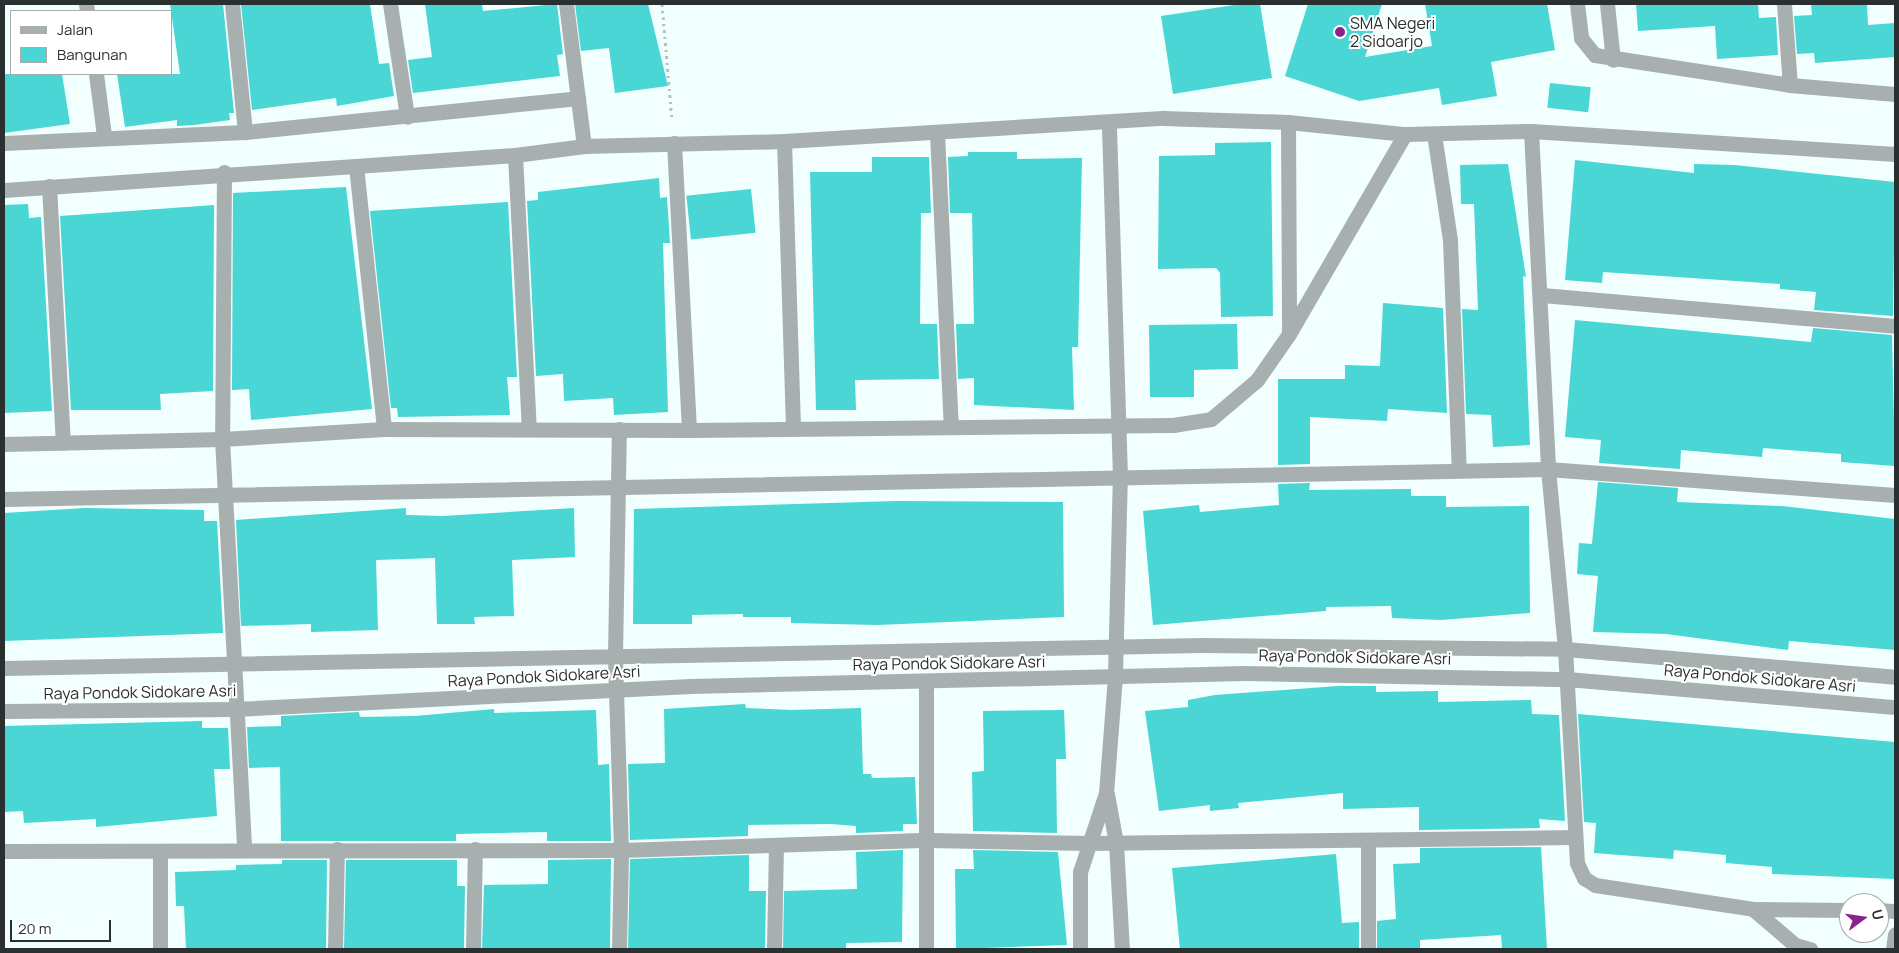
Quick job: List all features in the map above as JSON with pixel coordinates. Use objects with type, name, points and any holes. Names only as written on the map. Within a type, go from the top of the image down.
[{"type":"street","points":[[232,4],[245,132]]},
{"type":"street","points":[[390,4],[407,117]]},
{"type":"street","points":[[566,4],[584,146]]},
{"type":"street","points":[[1577,4],[1586,49],[1613,60],[1790,85],[1895,94]]},
{"type":"street","points":[[1607,4],[1613,60]]},
{"type":"street","points":[[1784,4],[1790,85]]},
{"type":"street","points":[[96,75],[104,136]]},
{"type":"street","points":[[4,143],[104,136],[245,132],[407,117],[578,98]]},
{"type":"street","points":[[4,190],[224,172],[356,166],[515,155],[584,146],[784,141],[1108,124],[1162,118],[1288,122],[1405,134],[1531,131],[1895,154]]},
{"type":"street","points":[[1288,122],[1289,334]]},
{"type":"street","points":[[1080,949],[1080,872],[1106,793],[1115,676],[1120,477],[1108,124]]},
{"type":"street","points":[[1531,131],[1542,296],[1548,468],[1565,648],[1574,837],[1577,863],[1584,878],[1595,885],[1752,909],[1839,910]]},
{"type":"street","points":[[936,133],[951,426]]},
{"type":"street","points":[[4,444],[222,439],[384,429],[690,430],[1117,422],[1173,425],[1211,419],[1257,380],[1289,334],[1405,134]]},
{"type":"street","points":[[1434,134],[1450,240],[1458,470]]},
{"type":"street","points":[[784,141],[793,428]]},
{"type":"street","points":[[674,143],[690,430]]},
{"type":"street","points":[[515,155],[529,428]]},
{"type":"street","points":[[356,166],[384,429]]},
{"type":"street","points":[[224,172],[222,439],[234,664],[234,709],[244,848]]},
{"type":"street","points":[[49,186],[63,442]]},
{"type":"street","points":[[1542,296],[1895,326]]},
{"type":"street","points":[[619,430],[616,487],[614,655],[621,850],[619,949]]},
{"type":"street","points":[[4,499],[1548,468],[1895,495]]},
{"type":"street","name":"Raya Pondok Sidokare Asri","points":[[4,668],[1116,646],[1565,648],[1895,677]]},
{"type":"street","name":"Raya Pondok Sidokare Asri","points":[[4,711],[234,709],[616,690],[1246,673],[1567,679],[1895,707]]},
{"type":"street","points":[[926,682],[929,840],[926,949]]},
{"type":"street","points":[[1106,793],[1116,843],[1122,949]]},
{"type":"street","points":[[4,851],[160,853],[244,848],[621,850],[929,840],[1090,844],[1574,837]]},
{"type":"street","points":[[1368,840],[1368,949]]},
{"type":"street","points":[[774,949],[776,845]]},
{"type":"street","points":[[335,949],[337,849]]},
{"type":"street","points":[[473,949],[475,849]]},
{"type":"street","points":[[160,853],[160,949]]},
{"type":"street","points":[[1752,909],[1794,945],[1810,949]]},
{"type":"street","points":[[1893,949],[1895,934]]},
{"type":"path","points":[[662,4],[674,143]]},
{"type":"building","points":[[170,4],[223,4],[234,113],[229,113],[230,120],[194,125],[177,126],[177,120],[125,127],[117,75],[180,74]]},
{"type":"building","points":[[241,4],[370,4],[379,64],[389,63],[394,96],[337,106],[336,98],[252,110]]},
{"type":"building","points":[[425,4],[482,4],[483,11],[557,4],[563,54],[557,55],[560,76],[413,93],[408,60],[432,57]]},
{"type":"building","points":[[575,4],[648,4],[668,86],[615,93],[609,48],[581,51]]},
{"type":"building","points":[[1241,4],[1260,4],[1272,78],[1173,94],[1161,16]]},
{"type":"building","points":[[1308,4],[1382,4],[1365,57],[1432,46],[1425,4],[1547,4],[1555,50],[1491,62],[1497,96],[1442,105],[1439,88],[1359,101],[1285,76]]},
{"type":"building","points":[[1636,4],[1758,4],[1759,18],[1776,17],[1778,55],[1717,59],[1715,26],[1638,31]]},
{"type":"building","points":[[1811,4],[1867,4],[1868,25],[1895,23],[1895,57],[1815,63],[1814,53],[1797,54],[1794,16],[1812,15]]},
{"type":"building","points":[[4,74],[62,75],[70,124],[4,133]]},
{"type":"building","points":[[1550,83],[1591,87],[1588,112],[1547,108]]},
{"type":"building","points":[[1271,142],[1273,316],[1221,317],[1220,273],[1216,268],[1158,269],[1159,156],[1215,155],[1215,143]]},
{"type":"building","points":[[968,152],[1017,152],[1017,159],[1082,158],[1078,347],[1072,347],[1074,410],[974,405],[974,378],[958,379],[956,324],[974,324],[972,213],[950,213],[948,157],[968,156]]},
{"type":"building","points":[[872,157],[929,157],[931,213],[921,213],[920,324],[937,324],[939,379],[855,380],[856,410],[816,410],[810,172],[872,172]]},
{"type":"building","points":[[1575,160],[1694,173],[1694,164],[1734,165],[1895,182],[1893,316],[1814,310],[1816,292],[1780,289],[1780,284],[1603,272],[1602,283],[1565,280]]},
{"type":"building","points":[[1508,164],[1526,277],[1523,276],[1530,445],[1493,447],[1491,415],[1466,414],[1462,309],[1478,310],[1474,204],[1461,204],[1460,165]]},
{"type":"building","points":[[659,178],[660,198],[667,197],[670,243],[663,243],[668,412],[614,415],[613,398],[564,401],[563,374],[536,376],[527,201],[538,200],[538,192]]},
{"type":"building","points":[[346,187],[372,409],[251,420],[249,389],[232,390],[233,193]]},
{"type":"building","points":[[751,189],[756,233],[691,240],[686,196]]},
{"type":"building","points":[[508,202],[517,377],[507,377],[510,415],[398,417],[397,408],[391,408],[370,211]]},
{"type":"building","points":[[28,204],[29,218],[41,217],[52,411],[4,413],[4,205]]},
{"type":"building","points":[[214,205],[213,391],[160,394],[161,410],[71,410],[60,216]]},
{"type":"building","points":[[1383,303],[1443,308],[1447,413],[1388,409],[1387,421],[1310,417],[1310,464],[1278,465],[1278,379],[1345,379],[1345,365],[1380,366]]},
{"type":"building","points":[[1575,320],[1811,342],[1813,328],[1892,335],[1895,466],[1841,462],[1841,454],[1763,448],[1762,457],[1681,450],[1680,469],[1599,463],[1601,440],[1565,437]]},
{"type":"building","points":[[1237,324],[1238,369],[1194,370],[1194,397],[1150,397],[1149,325]]},
{"type":"building","points":[[1598,482],[1678,488],[1677,502],[1782,506],[1895,519],[1895,650],[1789,641],[1788,650],[1666,634],[1593,632],[1598,576],[1577,574],[1579,543],[1592,544]]},
{"type":"building","points":[[1310,483],[1309,490],[1411,489],[1411,496],[1446,496],[1446,507],[1529,506],[1530,613],[1441,620],[1392,618],[1391,606],[1326,607],[1326,611],[1153,625],[1143,511],[1199,505],[1200,512],[1279,505],[1278,484]]},
{"type":"building","points":[[898,501],[1063,502],[1064,617],[878,625],[791,623],[791,617],[743,617],[743,614],[692,615],[692,624],[633,624],[634,509]]},
{"type":"building","points":[[85,508],[204,510],[204,521],[217,521],[223,633],[4,641],[4,513]]},
{"type":"building","points":[[406,508],[406,515],[443,516],[574,508],[575,557],[512,560],[514,616],[474,617],[475,624],[437,624],[435,558],[376,560],[378,630],[311,632],[311,624],[241,626],[236,520]]},
{"type":"building","points":[[1338,686],[1376,686],[1376,692],[1438,691],[1438,702],[1531,700],[1532,714],[1559,715],[1565,821],[1539,819],[1540,828],[1419,830],[1419,807],[1343,809],[1343,793],[1238,803],[1239,808],[1210,811],[1210,805],[1159,811],[1145,711],[1188,707],[1188,700],[1215,695]]},
{"type":"building","points":[[745,704],[746,708],[792,710],[861,708],[863,774],[871,774],[872,778],[915,777],[917,824],[903,824],[903,831],[856,833],[856,826],[831,824],[748,825],[748,836],[630,840],[628,764],[665,763],[664,709]]},
{"type":"building","points":[[494,709],[494,713],[596,710],[598,765],[609,764],[611,841],[547,841],[547,832],[456,834],[456,841],[281,841],[280,767],[249,768],[247,727],[281,726],[281,716],[359,712],[360,717],[415,716]]},
{"type":"building","points":[[1064,710],[1066,759],[1056,759],[1057,833],[973,831],[972,772],[984,771],[983,711]]},
{"type":"building","points":[[1578,714],[1895,742],[1895,879],[1772,874],[1772,867],[1726,863],[1726,855],[1674,850],[1673,859],[1594,853],[1596,823],[1584,822]]},
{"type":"building","points":[[202,721],[202,728],[228,728],[230,769],[214,769],[217,816],[96,827],[96,819],[24,823],[23,811],[4,812],[4,726]]},
{"type":"building","points":[[1541,847],[1547,949],[1502,949],[1501,935],[1420,940],[1420,949],[1377,949],[1377,921],[1396,919],[1393,864],[1420,863],[1420,848]]},
{"type":"building","points":[[903,850],[902,942],[846,943],[846,949],[783,949],[784,891],[857,889],[856,852]]},
{"type":"building","points":[[973,850],[1058,852],[1067,945],[956,949],[955,869],[974,869]]},
{"type":"building","points":[[1336,854],[1342,923],[1359,922],[1359,949],[1180,949],[1172,868]]},
{"type":"building","points":[[749,855],[749,891],[766,891],[765,949],[628,949],[630,859]]},
{"type":"building","points":[[611,859],[610,949],[482,949],[484,885],[548,884],[548,860]]},
{"type":"building","points":[[282,860],[327,860],[326,949],[186,949],[184,906],[176,906],[175,872],[236,870],[236,865],[282,864]]},
{"type":"building","points":[[346,860],[457,860],[457,886],[465,886],[464,949],[344,949]]},
{"type":"place","name":"SMA Negeri 2 Sidoarjo","points":[[1340,32]]}]
